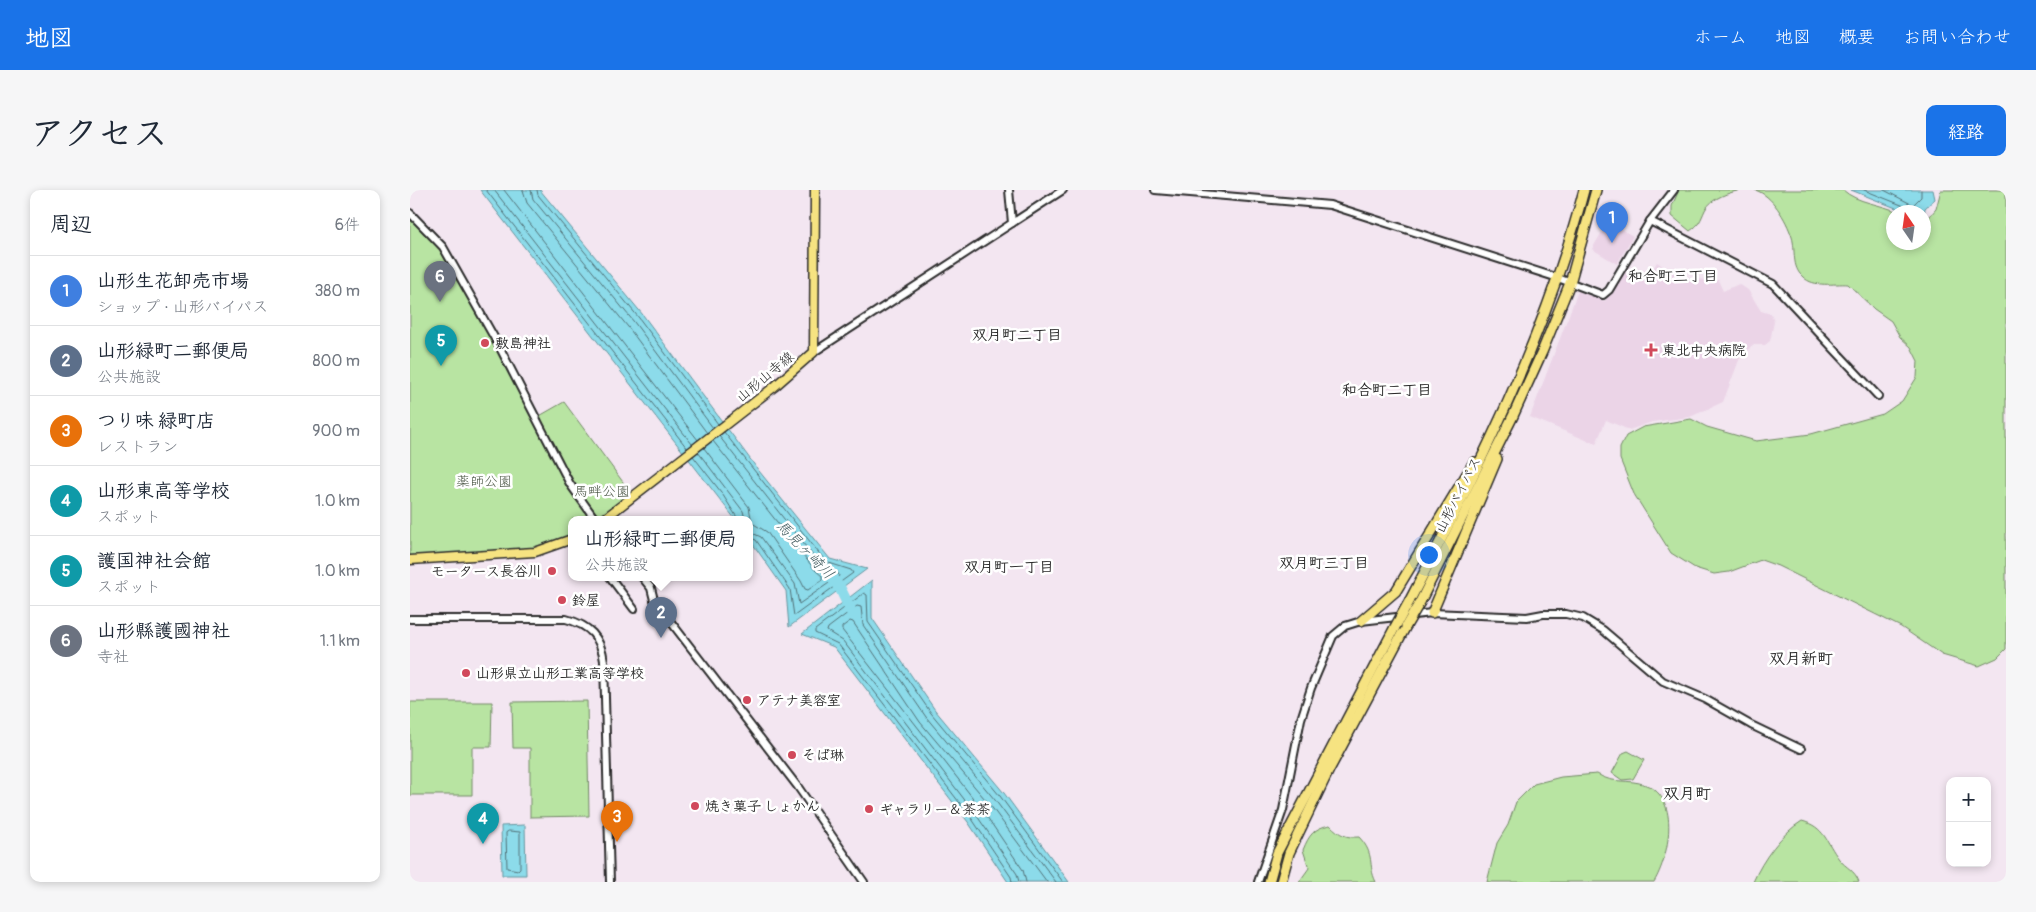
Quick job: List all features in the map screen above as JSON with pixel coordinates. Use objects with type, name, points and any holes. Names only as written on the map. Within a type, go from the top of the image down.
[{"type":"highway","name":"山形バイパス","points":[[1270,882],[1276,853],[1410,600],[1503,414],[1558,278],[1584,190]]},
{"type":"highway","name":"山形バイパス","points":[[1281,882],[1289,853],[1329,770],[1420,602],[1514,416],[1570,283],[1596,190]]},
{"type":"highway","points":[[1361,621],[1396,591],[1503,414]]},
{"type":"highway","points":[[1432,613],[1514,416]]},
{"type":"main road","name":"山形山寺線","points":[[608,516],[774,387],[814,352],[815,190]]},
{"type":"main road","points":[[410,560],[535,552],[568,540]]},
{"type":"street","points":[[1009,190],[1012,223]]},
{"type":"street","points":[[814,352],[1063,190]]},
{"type":"street","points":[[1154,190],[1330,205],[1558,278],[1603,295],[1609,290],[1650,221],[1674,190]]},
{"type":"street","points":[[410,213],[444,246],[499,346],[570,484],[593,516]]},
{"type":"street","points":[[1650,221],[1773,284],[1878,396]]},
{"type":"street","points":[[613,581],[634,609]]},
{"type":"street","points":[[645,581],[651,588],[654,600],[798,787],[864,882]]},
{"type":"street","points":[[1258,882],[1282,810],[1301,719],[1318,671],[1333,636],[1345,626],[1361,621],[1432,613],[1527,618],[1566,614],[1583,618],[1603,630],[1663,681],[1705,699],[1751,725],[1801,749]]},
{"type":"street","points":[[410,619],[566,619],[581,622],[597,637],[604,661],[610,882]]},
{"type":"shaded area","points":[[1608,222],[1633,236],[1617,264],[1592,249]]},
{"type":"shaded area","name":"東北中央病院","points":[[1657,262],[1671,272],[1692,279],[1718,280],[1723,291],[1739,284],[1748,290],[1761,311],[1771,314],[1774,322],[1770,341],[1765,345],[1754,345],[1741,355],[1723,402],[1690,417],[1652,422],[1629,430],[1606,420],[1596,444],[1530,417],[1578,291],[1605,301],[1618,280],[1631,268],[1651,272]]},
{"type":"green space","points":[[1679,190],[1742,190],[1727,194],[1712,202],[1705,210],[1698,224],[1690,231],[1672,216],[1672,206]]},
{"type":"green space","points":[[1755,190],[1843,190],[1862,201],[1886,208],[1886,250],[1931,250],[1931,215],[1936,209],[1941,190],[2006,190],[2006,649],[1997,658],[1979,666],[1942,655],[1901,627],[1778,566],[1761,560],[1729,572],[1714,574],[1695,568],[1671,553],[1634,494],[1620,459],[1620,448],[1626,436],[1643,427],[1691,419],[1707,427],[1756,441],[1811,434],[1883,414],[1902,401],[1917,377],[1918,361],[1911,347],[1900,337],[1891,321],[1874,309],[1848,284],[1813,283],[1799,273],[1795,263],[1792,237],[1786,223],[1773,202]]},
{"type":"green space","name":"薬師公園","points":[[410,215],[442,248],[553,452],[536,418],[564,402],[634,497],[608,516],[568,516],[568,540],[522,553],[410,560]]},
{"type":"green space","points":[[587,701],[589,816],[530,817],[530,748],[513,748],[512,702]]},
{"type":"green space","points":[[410,702],[492,702],[491,747],[472,747],[472,795],[410,795]]},
{"type":"green space","points":[[1628,751],[1644,760],[1633,779],[1622,780],[1612,773],[1623,753]]},
{"type":"green space","points":[[1597,774],[1610,779],[1646,785],[1657,792],[1664,802],[1668,815],[1669,829],[1664,858],[1654,882],[1487,882],[1497,843],[1508,825],[1516,802],[1534,784],[1561,777]]},
{"type":"green space","points":[[1802,821],[1816,827],[1820,831],[1839,859],[1853,872],[1859,882],[1753,882],[1773,848],[1794,826]]},
{"type":"green space","points":[[1330,825],[1343,835],[1359,837],[1364,843],[1368,849],[1373,876],[1376,882],[1299,882],[1309,868],[1303,850],[1308,840],[1316,830]]},
{"type":"water","points":[[480,190],[540,190],[643,315],[759,471],[830,559],[867,569],[789,627],[786,591],[753,544],[753,516],[733,516]]},
{"type":"water","points":[[1851,190],[1933,190],[1935,199],[1928,205],[1888,205]]},
{"type":"water","points":[[872,580],[872,618],[935,710],[1004,793],[1069,882],[1008,882],[968,822],[834,647],[802,634]]},
{"type":"water","points":[[525,825],[526,875],[502,875],[501,826]]},
{"type":"waterway","name":"馬見ヶ崎川","points":[[831,577],[840,588],[852,613]]},
{"type":"place","name":"山形生花卸売市場","points":[[1612,243]]},
{"type":"place","name":"山形縣護國神社","points":[[440,302]]},
{"type":"place","name":"敷島神社","points":[[485,343]]},
{"type":"place","name":"東北中央病院","points":[[1651,350]]},
{"type":"place","name":"護国神社会館","points":[[441,366]]},
{"type":"place","name":"モータース長谷川","points":[[552,571]]},
{"type":"place","name":"鈴屋","points":[[562,600]]},
{"type":"place","name":"山形緑町二郵便局","points":[[661,638]]},
{"type":"place","name":"山形県立山形工業高等学校","points":[[466,673]]},
{"type":"place","name":"アテナ美容室","points":[[747,700]]},
{"type":"place","name":"そば琳","points":[[792,755]]},
{"type":"place","name":"焼き菓子 しょかん","points":[[695,806]]},
{"type":"place","name":"ギャラリー＆茶茶","points":[[869,809]]},
{"type":"place","name":"つり味 緑町店","points":[[617,842]]},
{"type":"place","name":"山形東高等学校","points":[[483,844]]},
{"type":"district","name":"和合町三丁目","points":[[1673,276]]},
{"type":"district","name":"双月町二丁目","points":[[1017,335]]},
{"type":"district","name":"和合町二丁目","points":[[1387,390]]},
{"type":"district","name":"双月町三丁目","points":[[1324,563]]},
{"type":"district","name":"双月町一丁目","points":[[1009,567]]},
{"type":"district","name":"双月新町","points":[[1801,659]]},
{"type":"district","name":"双月町","points":[[1687,794]]},
{"type":"park label","name":"馬畔公園","points":[[602,491]]}]
